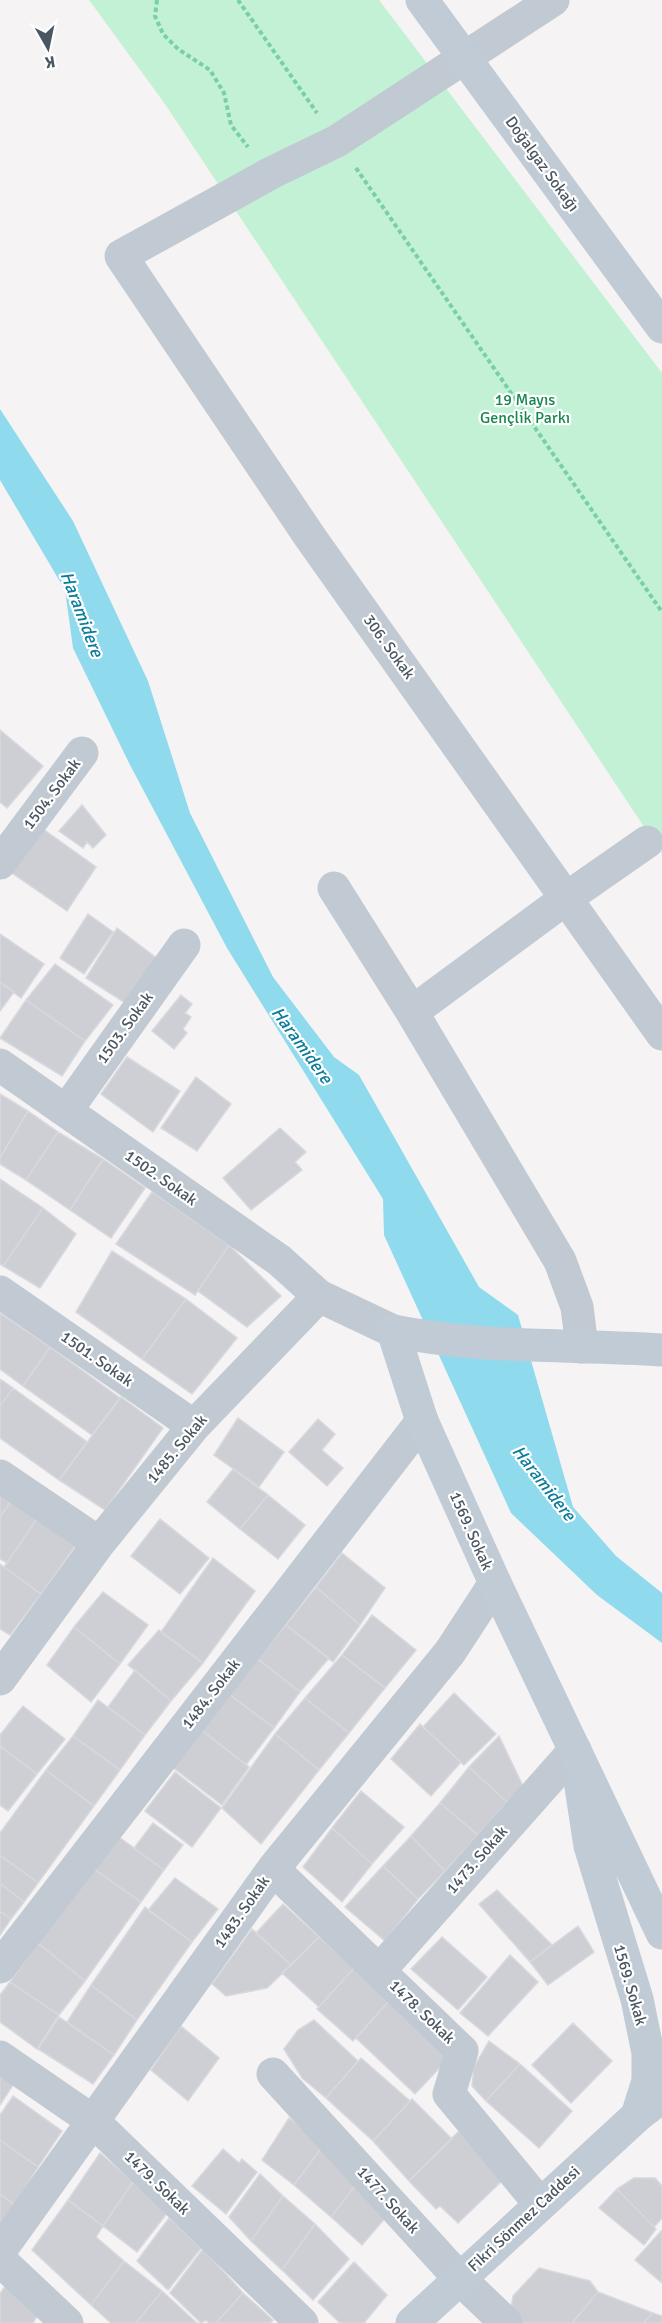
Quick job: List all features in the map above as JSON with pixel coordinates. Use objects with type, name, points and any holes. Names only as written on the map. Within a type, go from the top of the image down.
[{"type":"street","name":"Doğalgaz Sokağı","points":[[422,0],[662,327]]},
{"type":"street","points":[[271,173],[337,141],[553,0]]},
{"type":"street","name":"306. Sokak","points":[[271,173],[121,256],[310,537],[568,897],[662,1034]]},
{"type":"street","name":"1504. Sokak","points":[[0,863],[82,753]]},
{"type":"street","points":[[412,1012],[568,897],[648,842]]},
{"type":"street","points":[[334,888],[412,1012],[560,1261],[577,1307],[582,1347]]},
{"type":"street","name":"1503. Sokak","points":[[66,1111],[184,945]]},
{"type":"street","name":"1502. Sokak","points":[[0,1065],[279,1260],[319,1296]]},
{"type":"street","name":"1501. Sokak","points":[[0,1292],[195,1426]]},
{"type":"street","points":[[319,1296],[407,1334],[537,1348],[662,1350]]},
{"type":"street","name":"1485. Sokak","points":[[2,1672],[99,1543],[195,1426],[319,1296]]},
{"type":"street","name":"1569. Sokak","points":[[407,1334],[422,1421],[495,1582],[662,1933]]},
{"type":"street","name":"1484. Sokak","points":[[0,1967],[422,1421]]},
{"type":"street","points":[[0,1476],[99,1543]]},
{"type":"street","name":"1483. Sokak","points":[[0,2251],[273,1869],[450,1652],[495,1582]]},
{"type":"street","name":"1569. Sokak","points":[[575,1750],[590,1846],[637,1999],[648,2053],[650,2106]]},
{"type":"street","name":"1473. Sokak","points":[[380,1970],[575,1750]]},
{"type":"street","name":"1478. Sokak","points":[[273,1869],[462,2051],[449,2094],[540,2204]]},
{"type":"street","name":"1479. Sokak","points":[[0,2057],[93,2121],[302,2323]]},
{"type":"street","name":"1477. Sokak","points":[[273,2074],[459,2279],[506,2323]]},
{"type":"street","name":"Fikri Sönmez Caddesi","points":[[412,2323],[650,2106]]},
{"type":"street","points":[[0,2260],[67,2323]]},
{"type":"path","points":[[157,0],[155,16],[163,34],[178,49],[210,70],[224,93],[231,125],[271,173]]},
{"type":"path","points":[[238,0],[662,612]]},
{"type":"green space","name":"19 Mayıs Gençlik Parkı","points":[[89,0],[379,0],[662,373],[662,854],[165,104]]},
{"type":"water","name":"Haramidere","points":[[0,409],[73,521],[148,681],[190,813],[273,977],[334,1057],[359,1075],[479,1287],[518,1315],[573,1507],[616,1556],[662,1593],[662,1643],[597,1595],[511,1513],[384,1235],[383,1199],[227,948],[129,763],[73,648],[65,590],[0,480]]},
{"type":"building","points":[[0,730],[43,766],[7,808],[0,802]]},
{"type":"building","points":[[82,805],[106,835],[93,848],[87,842],[83,848],[59,831]]},
{"type":"building","points":[[43,829],[96,867],[67,911],[12,873]]},
{"type":"building","points":[[88,914],[113,932],[84,974],[60,958]]},
{"type":"building","points":[[117,928],[159,960],[127,1004],[86,978]]},
{"type":"building","points":[[0,934],[44,964],[21,998],[0,982]]},
{"type":"building","points":[[55,964],[113,1005],[85,1041],[26,1000]]},
{"type":"building","points":[[0,982],[14,992],[0,1011]]},
{"type":"building","points":[[181,995],[192,1004],[185,1013],[191,1017],[183,1029],[187,1033],[174,1049],[152,1031]]},
{"type":"building","points":[[26,1000],[85,1041],[62,1076],[0,1038]]},
{"type":"building","points":[[127,1057],[180,1091],[153,1132],[101,1094]]},
{"type":"building","points":[[196,1077],[231,1104],[197,1151],[161,1128]]},
{"type":"building","points":[[0,1094],[28,1111],[0,1158]]},
{"type":"building","points":[[28,1111],[58,1132],[26,1180],[0,1164],[0,1158]]},
{"type":"building","points":[[280,1128],[306,1152],[295,1162],[302,1170],[251,1210],[223,1178]]},
{"type":"building","points":[[58,1132],[103,1159],[70,1210],[26,1180]]},
{"type":"building","points":[[103,1159],[145,1188],[111,1238],[70,1210]]},
{"type":"building","points":[[0,1179],[43,1208],[3,1266],[0,1264]]},
{"type":"building","points":[[152,1192],[229,1245],[195,1295],[116,1244]]},
{"type":"building","points":[[43,1208],[76,1234],[40,1288],[3,1266]]},
{"type":"building","points":[[229,1245],[281,1296],[247,1327],[198,1291]]},
{"type":"building","points":[[112,1251],[186,1299],[142,1359],[76,1312]]},
{"type":"building","points":[[186,1299],[237,1338],[192,1394],[142,1359]]},
{"type":"building","points":[[0,1313],[50,1347],[23,1386],[0,1369]]},
{"type":"building","points":[[50,1347],[120,1398],[92,1435],[23,1386]]},
{"type":"building","points":[[0,1379],[13,1388],[0,1406]]},
{"type":"building","points":[[13,1388],[87,1442],[59,1480],[0,1438],[0,1406]]},
{"type":"building","points":[[121,1397],[163,1428],[105,1510],[59,1480]]},
{"type":"building","points":[[238,1418],[284,1452],[259,1487],[214,1455]]},
{"type":"building","points":[[318,1419],[335,1434],[322,1450],[343,1468],[327,1486],[289,1452]]},
{"type":"building","points":[[233,1469],[268,1495],[240,1529],[207,1502]]},
{"type":"building","points":[[0,1493],[11,1501],[0,1517]]},
{"type":"building","points":[[268,1495],[305,1525],[278,1559],[240,1529]]},
{"type":"building","points":[[11,1501],[38,1517],[7,1563],[0,1559],[0,1517]]},
{"type":"building","points":[[38,1517],[76,1545],[41,1594],[4,1567]]},
{"type":"building","points":[[160,1519],[209,1558],[180,1594],[131,1556]]},
{"type":"building","points":[[342,1553],[385,1588],[360,1625],[316,1587]]},
{"type":"building","points":[[213,1558],[255,1591],[203,1663],[161,1632]]},
{"type":"building","points":[[0,1564],[41,1594],[10,1635],[0,1629]]},
{"type":"building","points":[[316,1587],[360,1625],[333,1662],[286,1625]]},
{"type":"building","points":[[103,1592],[148,1625],[120,1664],[74,1627]]},
{"type":"building","points":[[372,1615],[416,1650],[385,1688],[342,1655]]},
{"type":"building","points":[[286,1625],[329,1658],[300,1692],[258,1659]]},
{"type":"building","points":[[74,1627],[120,1664],[91,1702],[47,1665]]},
{"type":"building","points":[[159,1630],[203,1663],[171,1701],[128,1665]]},
{"type":"building","points":[[342,1655],[385,1688],[349,1733],[305,1698]]},
{"type":"building","points":[[255,1657],[300,1692],[274,1728],[226,1692]]},
{"type":"building","points":[[135,1670],[171,1701],[145,1735],[108,1707]]},
{"type":"building","points":[[226,1692],[274,1728],[246,1765],[199,1728]]},
{"type":"building","points":[[454,1693],[496,1734],[464,1765],[423,1727]]},
{"type":"building","points":[[305,1698],[349,1733],[319,1770],[275,1734]]},
{"type":"building","points":[[98,1700],[145,1735],[120,1770],[73,1736]]},
{"type":"building","points":[[23,1706],[65,1739],[37,1774],[0,1746],[0,1735]]},
{"type":"building","points":[[420,1724],[461,1762],[431,1796],[391,1759]]},
{"type":"building","points":[[199,1728],[249,1767],[222,1805],[171,1766]]},
{"type":"building","points":[[275,1734],[319,1770],[261,1844],[222,1808]]},
{"type":"building","points":[[73,1736],[120,1770],[94,1806],[46,1770]]},
{"type":"building","points":[[499,1736],[524,1788],[507,1802],[469,1767]]},
{"type":"building","points":[[0,1746],[37,1774],[8,1811],[0,1805]]},
{"type":"building","points":[[469,1767],[507,1802],[478,1835],[440,1803]]},
{"type":"building","points":[[46,1770],[94,1806],[38,1883],[0,1855],[0,1833]]},
{"type":"building","points":[[175,1772],[221,1808],[192,1847],[145,1811]]},
{"type":"building","points":[[361,1791],[404,1827],[372,1864],[332,1828]]},
{"type":"building","points":[[440,1803],[478,1835],[445,1871],[411,1836]]},
{"type":"building","points":[[153,1823],[183,1845],[164,1870],[134,1848]]},
{"type":"building","points":[[332,1828],[372,1864],[342,1902],[303,1867]]},
{"type":"building","points":[[411,1836],[445,1871],[418,1899],[383,1866]]},
{"type":"building","points":[[119,1837],[164,1870],[141,1902],[94,1869]]},
{"type":"building","points":[[0,1855],[38,1883],[24,1902],[0,1883]]},
{"type":"building","points":[[383,1866],[418,1899],[385,1941],[345,1907]]},
{"type":"building","points":[[94,1869],[141,1902],[85,1981],[38,1943]]},
{"type":"building","points":[[175,1878],[218,1909],[192,1942],[148,1910]]},
{"type":"building","points":[[0,1883],[24,1902],[11,1919],[0,1911]]},
{"type":"building","points":[[497,1890],[552,1945],[530,1962],[479,1904]]},
{"type":"building","points":[[283,1904],[319,1937],[291,1965],[256,1933]]},
{"type":"building","points":[[145,1907],[192,1942],[137,2020],[91,1985]]},
{"type":"building","points":[[0,1911],[11,1919],[0,1935]]},
{"type":"building","points":[[578,1926],[594,1952],[548,1985],[530,1962]]},
{"type":"building","points":[[252,1929],[291,1965],[267,1988],[226,1996],[212,1984]]},
{"type":"building","points":[[319,1937],[354,1968],[319,2007],[282,1973]]},
{"type":"building","points":[[442,1937],[487,1977],[458,2010],[411,1969]]},
{"type":"building","points":[[38,1943],[85,1981],[59,2015],[10,1982]]},
{"type":"building","points":[[510,1955],[538,1982],[488,2036],[460,2013]]},
{"type":"building","points":[[354,1968],[390,2000],[353,2041],[317,2009]]},
{"type":"building","points":[[10,1982],[59,2015],[37,2049],[0,2022],[0,1995]]},
{"type":"building","points":[[91,1985],[137,2020],[114,2055],[67,2022]]},
{"type":"building","points":[[390,2000],[448,2059],[415,2094],[356,2038]]},
{"type":"building","points":[[59,2017],[114,2055],[93,2084],[38,2049]]},
{"type":"building","points":[[314,2020],[358,2061],[326,2098],[302,2078],[284,2049],[298,2030]]},
{"type":"building","points":[[573,2023],[612,2061],[571,2103],[532,2065]]},
{"type":"building","points":[[181,2026],[219,2058],[188,2101],[151,2070]]},
{"type":"building","points":[[489,2041],[520,2064],[486,2101],[472,2086],[474,2067]]},
{"type":"building","points":[[361,2058],[410,2101],[373,2141],[326,2098]]},
{"type":"building","points":[[520,2064],[572,2111],[539,2148],[486,2101]]},
{"type":"building","points":[[0,2072],[15,2082],[0,2105]]},
{"type":"building","points":[[13,2096],[62,2131],[38,2167],[0,2140],[0,2115]]},
{"type":"building","points":[[412,2099],[452,2139],[409,2181],[373,2141]]},
{"type":"building","points":[[289,2118],[323,2146],[294,2185],[262,2160]]},
{"type":"building","points":[[459,2131],[505,2178],[458,2223],[440,2206],[436,2209],[409,2181]]},
{"type":"building","points":[[0,2140],[38,2167],[15,2205],[0,2194]]},
{"type":"building","points":[[323,2146],[361,2178],[331,2217],[294,2185]]},
{"type":"building","points":[[223,2149],[239,2163],[242,2159],[257,2172],[226,2214],[192,2186]]},
{"type":"building","points":[[100,2153],[133,2182],[103,2226],[68,2200]]},
{"type":"building","points":[[260,2174],[283,2196],[251,2241],[229,2217]]},
{"type":"building","points":[[361,2178],[393,2209],[362,2245],[331,2217]]},
{"type":"building","points":[[634,2178],[655,2178],[662,2186],[662,2218],[654,2227],[617,2189]]},
{"type":"building","points":[[133,2182],[168,2212],[137,2252],[103,2226]]},
{"type":"building","points":[[617,2189],[656,2229],[644,2245],[599,2208]]},
{"type":"building","points":[[0,2194],[15,2205],[0,2224]]},
{"type":"building","points":[[283,2196],[315,2224],[282,2270],[251,2241]]},
{"type":"building","points":[[68,2200],[103,2226],[96,2237],[124,2261],[91,2305],[32,2250]]},
{"type":"building","points":[[169,2218],[201,2248],[168,2290],[137,2261]]},
{"type":"building","points":[[315,2224],[349,2259],[313,2300],[282,2270]]},
{"type":"building","points":[[662,2230],[662,2283],[635,2260]]},
{"type":"building","points":[[203,2249],[243,2293],[216,2323],[209,2323],[206,2320],[201,2323],[170,2293]]},
{"type":"building","points":[[124,2261],[162,2291],[136,2323],[111,2323],[91,2305]]},
{"type":"building","points":[[354,2262],[387,2295],[364,2323],[340,2323],[318,2302]]},
{"type":"building","points":[[539,2268],[590,2281],[598,2292],[572,2323],[517,2323],[510,2315],[513,2296]]},
{"type":"building","points":[[7,2283],[39,2313],[33,2323],[0,2323],[0,2294]]},
{"type":"building","points":[[162,2291],[197,2323],[136,2323]]},
{"type":"building","points":[[598,2292],[653,2313],[643,2323],[572,2323]]},
{"type":"building","points":[[243,2293],[273,2320],[270,2323],[216,2323]]},
{"type":"building","points":[[653,2313],[662,2316],[662,2323],[643,2323]]}]
